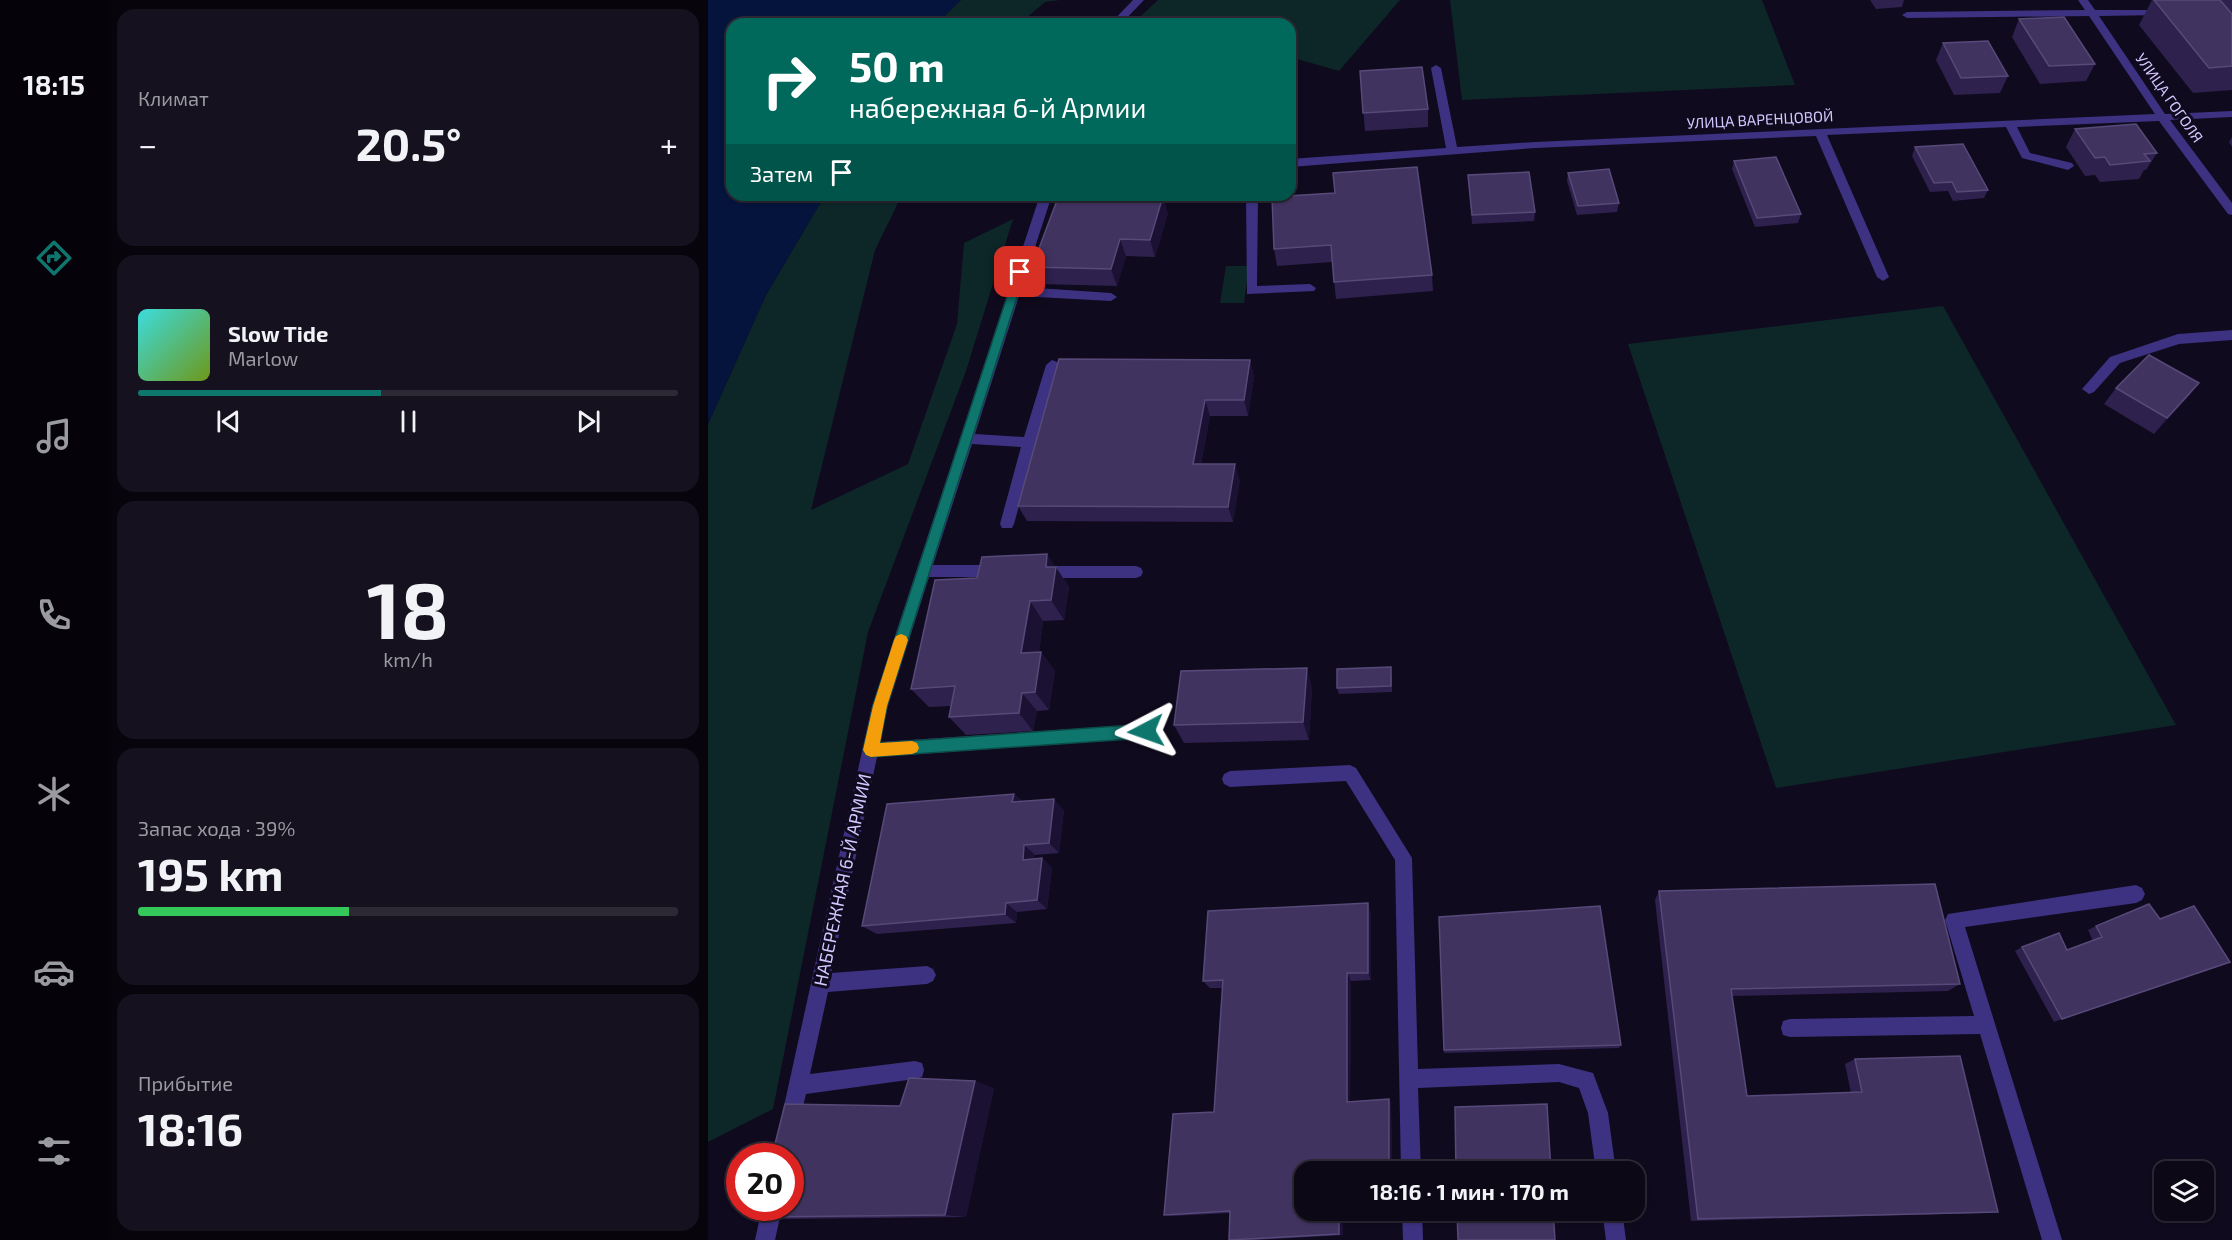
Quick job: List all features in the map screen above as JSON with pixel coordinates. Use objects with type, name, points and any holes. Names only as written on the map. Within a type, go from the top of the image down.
[{"type":"street","points":[[1121,18],[1139,0]]},
{"type":"street","name":"УЛИЦА ГОГОЛЯ","points":[[2083,0],[2162,117],[2232,211]]},
{"type":"street","points":[[1907,15],[2174,12]]},
{"type":"street","points":[[1436,68],[1452,151]]},
{"type":"street","name":"УЛИЦА ВАРЕНЦОВОЙ","points":[[1296,163],[1535,145],[2232,114]]},
{"type":"street","points":[[2010,124],[2026,156],[2068,166]]},
{"type":"street","points":[[1820,132],[1883,277]]},
{"type":"street","name":"НАБЕРЕЖНАЯ 6-Й АРМИИ","points":[[786,1143],[880,706],[1044,201]]},
{"type":"street","points":[[1252,201],[1251,291],[1310,288]]},
{"type":"street","points":[[1014,291],[1111,297]]},
{"type":"street","points":[[2089,389],[2115,360],[2178,339],[2232,335]]},
{"type":"street","points":[[1007,524],[1052,365]]},
{"type":"street","points":[[966,439],[1029,442]]},
{"type":"street","points":[[923,571],[1136,573]]},
{"type":"street","points":[[871,750],[1146,731]]},
{"type":"street","points":[[1230,778],[1350,773],[1402,858],[1411,1161]]},
{"type":"street","points":[[2052,1240],[1954,920],[2136,894]]},
{"type":"street","points":[[821,983],[927,975]]},
{"type":"street","points":[[1790,1029],[1986,1025]]},
{"type":"street","points":[[799,1085],[915,1070]]},
{"type":"street","points":[[1409,1079],[1559,1073],[1586,1080],[1598,1113],[1605,1161]]},
{"type":"street","points":[[765,1240],[769,1221]]},
{"type":"street","points":[[1412,1221],[1413,1240]]},
{"type":"street","points":[[1613,1221],[1616,1240]]},
{"type":"green space","points":[[961,0],[1060,0],[1045,2],[1026,18],[942,18]]},
{"type":"green space","points":[[1158,0],[1400,0],[1339,71],[1296,59],[1296,18],[1148,18],[1141,16]]},
{"type":"green space","points":[[1450,0],[1762,0],[1795,85],[1462,100]]},
{"type":"green space","points":[[821,201],[899,201],[875,250],[811,510],[908,464],[957,324],[964,243],[1013,219],[966,371],[868,632],[773,1109],[708,1142],[708,424],[766,295]]},
{"type":"green space","points":[[1226,266],[1249,266],[1244,303],[1220,303]]},
{"type":"green space","points":[[1943,306],[2176,725],[1776,788],[1628,344]]},
{"type":"water","points":[[708,0],[961,0],[942,18],[726,18],[726,201],[821,201],[766,295],[708,424]]},
{"type":"building","points":[[2154,0],[2220,0],[2232,14],[2232,66],[2209,68]]},
{"type":"building","points":[[2064,17],[2095,64],[2049,66],[2019,19]]},
{"type":"building","points":[[1988,41],[2008,76],[1961,78],[1943,43]]},
{"type":"building","points":[[1422,67],[1428,109],[1363,113],[1360,71]]},
{"type":"building","points":[[2136,124],[2157,153],[2144,154],[2150,161],[2110,165],[2105,157],[2095,158],[2075,129]]},
{"type":"building","points":[[1963,144],[1988,190],[1957,192],[1952,182],[1934,183],[1915,147]]},
{"type":"building","points":[[1776,157],[1801,214],[1757,218],[1734,161]]},
{"type":"building","points":[[1417,167],[1432,275],[1334,282],[1331,245],[1274,249],[1272,201],[1296,201],[1296,195],[1335,193],[1333,173]]},
{"type":"building","points":[[1609,169],[1619,203],[1578,206],[1568,173]]},
{"type":"building","points":[[1529,172],[1535,212],[1472,215],[1468,175]]},
{"type":"building","points":[[1057,201],[1162,201],[1150,240],[1120,239],[1111,269],[1032,267]]},
{"type":"building","points":[[2149,355],[2199,383],[2167,418],[2116,388]]},
{"type":"building","points":[[1059,359],[1250,360],[1244,400],[1205,400],[1193,464],[1235,464],[1228,507],[1018,506]]},
{"type":"building","points":[[1047,554],[1046,567],[1056,567],[1051,600],[1030,601],[1021,653],[1041,652],[1035,692],[1022,693],[1019,713],[949,717],[955,686],[911,689],[935,580],[977,578],[982,557]]},
{"type":"building","points":[[1391,667],[1391,686],[1337,688],[1337,669]]},
{"type":"building","points":[[1307,668],[1303,722],[1174,725],[1181,671]]},
{"type":"building","points":[[1014,794],[1012,802],[1054,799],[1049,843],[1024,845],[1023,860],[1042,858],[1037,900],[1006,903],[1005,914],[862,926],[887,804]]},
{"type":"building","points":[[1935,884],[1960,984],[1731,989],[1747,1096],[1862,1092],[1855,1059],[1960,1056],[1998,1212],[1698,1219],[1659,891]]},
{"type":"building","points":[[1368,903],[1368,973],[1347,973],[1347,1102],[1389,1099],[1389,1161],[1294,1161],[1294,1221],[1339,1221],[1339,1234],[1229,1240],[1230,1211],[1164,1215],[1173,1114],[1214,1112],[1223,980],[1203,981],[1208,911]]},
{"type":"building","points":[[2149,904],[2160,919],[2194,906],[2230,962],[2062,1019],[2022,947],[2059,933],[2067,950],[2102,937],[2096,926]]},
{"type":"building","points":[[1600,906],[1621,1045],[1444,1050],[1439,917]]},
{"type":"building","points":[[909,1078],[975,1081],[945,1215],[804,1217],[804,1143],[775,1143],[785,1104],[900,1106]]},
{"type":"building","points":[[1547,1104],[1550,1161],[1456,1161],[1455,1107]]},
{"type":"building","points":[[1457,1221],[1554,1221],[1555,1240],[1458,1240]]},
{"type":"slow traffic","points":[[901,640],[880,706],[871,750],[912,748]]},
{"type":"route","points":[[1020,272],[880,706],[871,750],[1146,731]]}]
